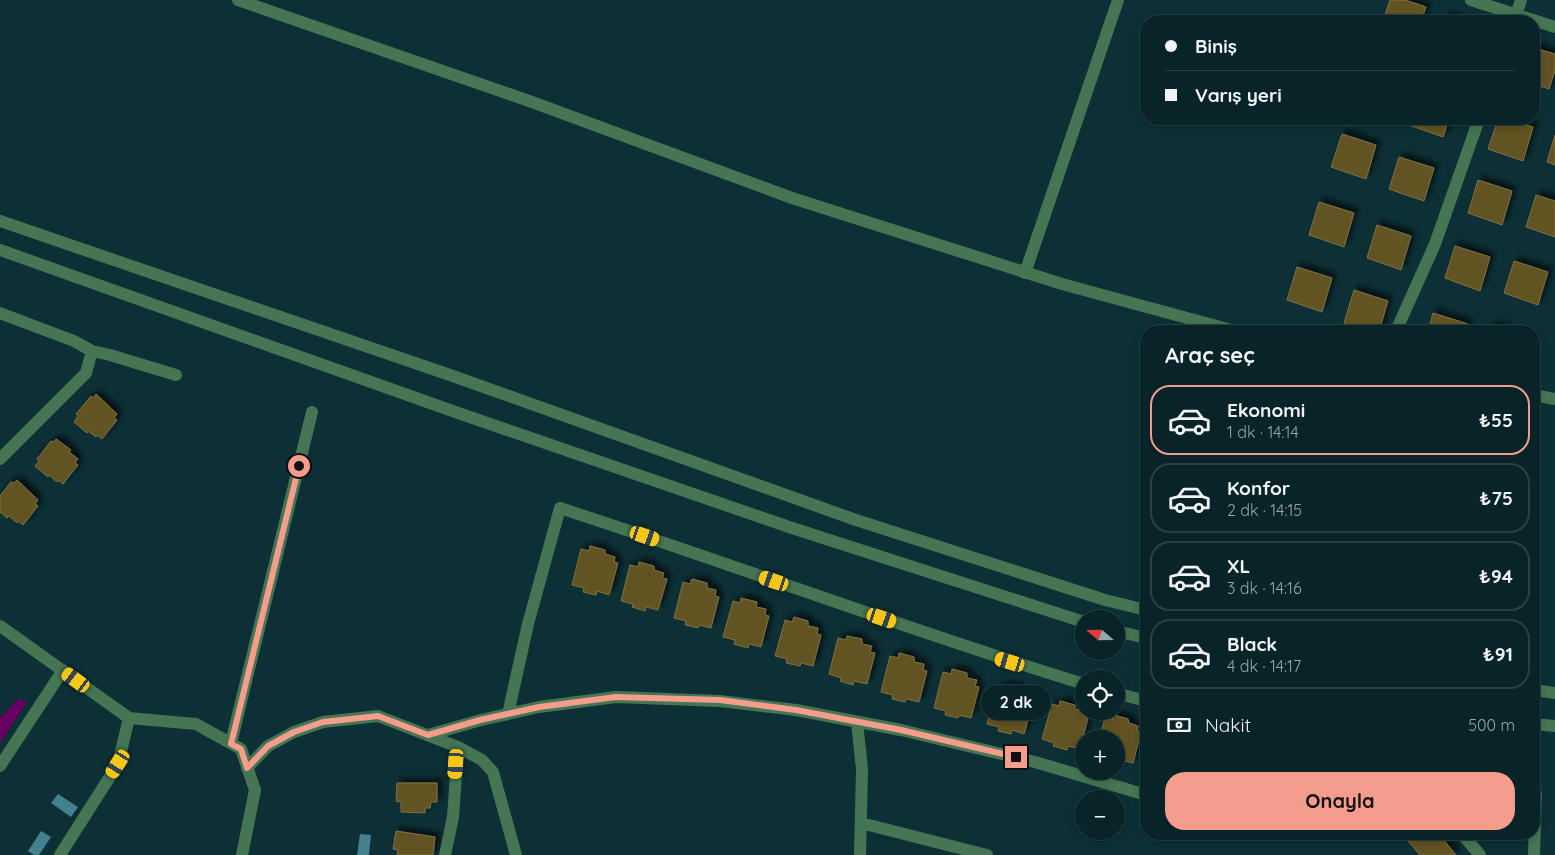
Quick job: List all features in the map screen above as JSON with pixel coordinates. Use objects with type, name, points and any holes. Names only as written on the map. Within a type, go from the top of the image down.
[{"type":"street","points":[[238,0],[532,102],[792,198],[1062,284],[1213,325]]},
{"type":"street","points":[[1025,272],[1118,0]]},
{"type":"street","points":[[1472,0],[1508,15]]},
{"type":"street","points":[[1516,15],[1521,0]]},
{"type":"street","points":[[1540,24],[1555,27]]},
{"type":"street","points":[[1399,325],[1435,244],[1478,125]]},
{"type":"street","points":[[0,222],[450,375],[856,520],[1105,600],[1140,609]]},
{"type":"street","points":[[0,250],[508,431],[792,528],[1075,619]]},
{"type":"street","points":[[0,313],[74,341],[92,351],[176,375]]},
{"type":"street","points":[[0,459],[86,373],[92,351]]},
{"type":"street","points":[[1540,396],[1555,399]]},
{"type":"street","points":[[231,744],[312,412]]},
{"type":"street","points":[[508,714],[528,624],[560,508],[992,656],[1075,681]]},
{"type":"street","points":[[0,626],[129,718],[196,724],[241,749],[255,790],[242,855]]},
{"type":"street","points":[[1125,632],[1140,636]]},
{"type":"street","points":[[0,766],[63,670]]},
{"type":"street","points":[[1540,691],[1555,693]]},
{"type":"street","points":[[1125,695],[1140,699]]},
{"type":"street","points":[[428,735],[539,707],[616,697],[720,700],[796,710],[901,730],[1035,762],[1140,793]]},
{"type":"street","points":[[247,768],[268,746],[294,732],[323,722],[378,716],[458,747],[482,760],[493,772],[516,855]]},
{"type":"street","points":[[60,855],[118,764],[129,718]]},
{"type":"street","points":[[857,722],[862,769],[860,855]]},
{"type":"street","points":[[1540,725],[1555,726]]},
{"type":"street","points":[[445,855],[453,817],[458,747]]},
{"type":"street","points":[[861,823],[987,855]]},
{"type":"street","points":[[1467,840],[1480,855]]},
{"type":"street","points":[[1534,840],[1534,855]]},
{"type":"shaded area","points":[[18,699],[27,702],[0,743],[0,718]]},
{"type":"water","points":[[58,794],[78,807],[71,817],[51,803]]},
{"type":"water","points":[[41,831],[51,837],[39,855],[34,855],[28,851]]},
{"type":"water","points":[[360,834],[371,835],[369,855],[357,855]]},
{"type":"building","points":[[1390,0],[1405,0],[1426,7],[1423,15],[1385,15]]},
{"type":"building","points":[[1540,50],[1555,54],[1555,70],[1549,89],[1540,86]]},
{"type":"building","points":[[1409,125],[1447,125],[1443,137]]},
{"type":"building","points":[[1496,125],[1526,125],[1533,127],[1523,161],[1488,149]]},
{"type":"building","points":[[1342,134],[1376,145],[1366,179],[1331,167]]},
{"type":"building","points":[[1555,135],[1555,165],[1547,162]]},
{"type":"building","points":[[1399,157],[1434,168],[1424,201],[1389,189]]},
{"type":"building","points":[[1478,180],[1512,191],[1502,225],[1468,213]]},
{"type":"building","points":[[1536,195],[1555,201],[1555,237],[1526,227]]},
{"type":"building","points":[[1319,202],[1354,213],[1344,247],[1309,235]]},
{"type":"building","points":[[1377,225],[1411,236],[1401,270],[1367,258]]},
{"type":"building","points":[[1455,246],[1490,257],[1480,291],[1445,278]]},
{"type":"building","points":[[1514,261],[1548,272],[1538,305],[1504,293]]},
{"type":"building","points":[[1297,267],[1332,278],[1322,312],[1287,300]]},
{"type":"building","points":[[1354,290],[1388,301],[1381,325],[1350,325],[1344,323]]},
{"type":"building","points":[[1433,313],[1468,324],[1468,325],[1430,325]]},
{"type":"building","points":[[96,394],[117,414],[114,418],[117,420],[102,439],[88,431],[87,433],[74,422],[78,416],[76,414],[91,396],[93,398]]},
{"type":"building","points":[[56,439],[71,450],[69,452],[78,459],[75,463],[78,465],[63,484],[58,480],[57,482],[49,475],[48,477],[35,466],[39,461],[37,459],[51,441],[54,442]]},
{"type":"building","points":[[17,480],[38,500],[35,504],[38,506],[23,525],[18,521],[17,523],[9,516],[7,518],[0,512],[0,496],[11,482],[14,483]]},
{"type":"building","points":[[590,546],[605,550],[605,554],[615,557],[614,562],[618,563],[609,595],[597,591],[596,595],[583,592],[584,588],[572,585],[581,549],[589,551]]},
{"type":"building","points":[[639,562],[654,566],[654,570],[664,573],[662,578],[667,579],[658,610],[646,607],[645,611],[632,607],[633,604],[621,601],[630,565],[638,567]]},
{"type":"building","points":[[692,579],[707,583],[707,588],[716,590],[715,596],[719,597],[711,628],[699,625],[698,628],[685,625],[686,621],[674,618],[683,582],[690,584]]},
{"type":"building","points":[[741,598],[757,602],[756,607],[766,609],[765,615],[769,616],[761,647],[749,644],[748,648],[734,644],[735,640],[723,637],[733,601],[740,603]]},
{"type":"building","points":[[794,617],[808,621],[808,626],[818,628],[817,634],[821,635],[813,666],[801,663],[800,666],[786,663],[787,659],[775,656],[785,620],[792,622]]},
{"type":"building","points":[[847,636],[862,639],[862,644],[872,646],[870,652],[875,653],[867,684],[854,681],[853,685],[840,681],[841,678],[829,674],[838,638],[846,640]]},
{"type":"building","points":[[899,653],[914,657],[914,662],[924,664],[923,670],[927,671],[919,702],[906,699],[905,702],[892,699],[893,695],[881,692],[890,656],[898,658]]},
{"type":"building","points":[[952,669],[967,673],[967,678],[977,680],[975,686],[979,687],[971,718],[959,715],[958,718],[945,715],[946,711],[934,708],[943,672],[951,674]]},
{"type":"building","points":[[1005,685],[1020,689],[1020,693],[1030,696],[1028,701],[1033,702],[1024,734],[1012,730],[1011,734],[998,731],[999,727],[987,724],[996,688],[1003,690]]},
{"type":"building","points":[[1060,701],[1075,705],[1075,720],[1087,720],[1085,730],[1075,730],[1075,748],[1068,746],[1067,750],[1053,746],[1054,743],[1042,739],[1052,704],[1059,706]]},
{"type":"building","points":[[1125,718],[1128,719],[1129,723],[1138,726],[1137,731],[1140,732],[1140,736],[1133,763],[1125,761],[1125,730],[1102,730],[1104,720],[1125,720]]},
{"type":"building","points":[[397,783],[437,783],[437,802],[431,802],[430,808],[425,808],[425,813],[401,812],[401,802],[396,801]]},
{"type":"building","points":[[396,831],[435,837],[433,855],[397,855],[398,850],[393,849]]},
{"type":"building","points":[[1407,840],[1444,840],[1456,855],[1420,855]]},
{"type":"route","points":[[299,466],[231,744],[241,749],[247,768],[268,746],[294,732],[323,722],[378,716],[428,735],[480,720],[539,707],[616,697],[720,700],[796,710],[901,730],[1016,757]]}]
